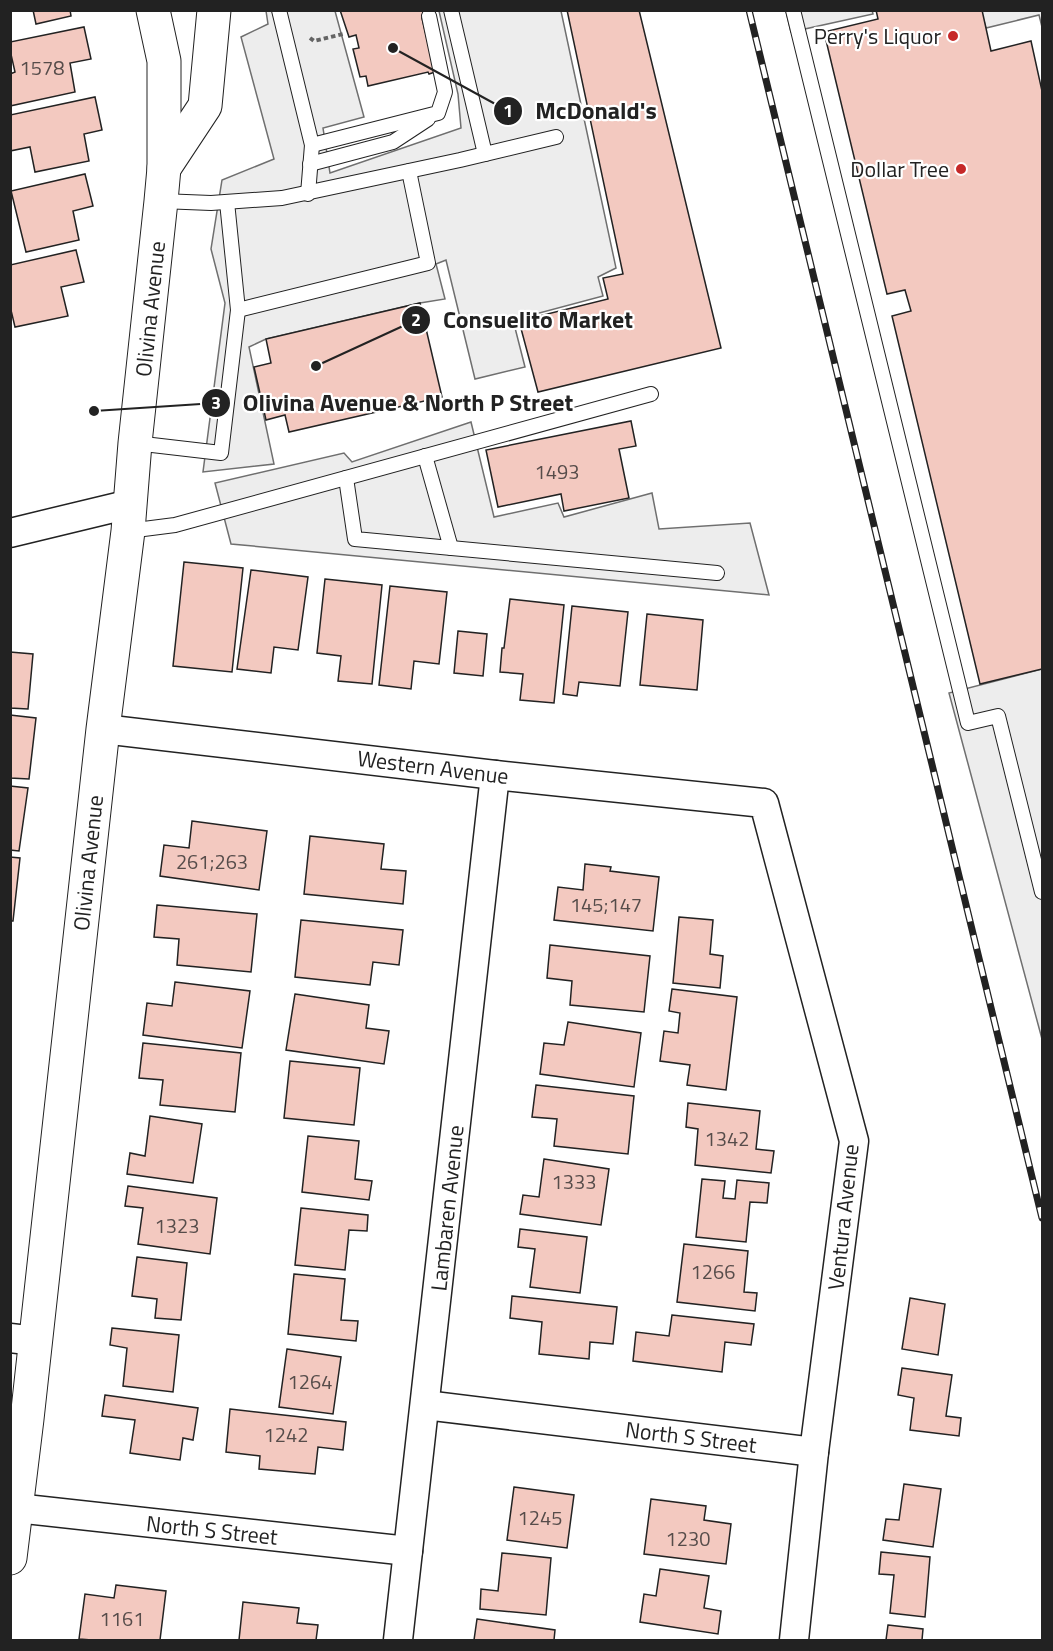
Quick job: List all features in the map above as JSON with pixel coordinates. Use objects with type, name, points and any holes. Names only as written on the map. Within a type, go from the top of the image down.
[{"type":"street","name":"Olivina Avenue","points":[[10,1558],[16,1508],[23,1339],[129,518],[161,201],[164,168],[164,61],[153,10]]},
{"type":"street","points":[[164,168],[205,106],[214,10]]},
{"type":"street","points":[[10,533],[129,518]]},
{"type":"street","name":"Western Avenue","points":[[103,729],[495,775],[764,803]]},
{"type":"street","name":"Lambaren Avenue","points":[[398,1641],[495,775]]},
{"type":"street","name":"Ventura Avenue","points":[[764,803],[854,1141],[814,1452],[794,1641]]},
{"type":"street","name":"North S Street","points":[[425,1405],[814,1452]]},
{"type":"street","name":"North S Street","points":[[16,1508],[408,1551]]},
{"type":"lane","points":[[279,10],[312,145],[308,194]]},
{"type":"lane","points":[[452,10],[485,154]]},
{"type":"lane","points":[[793,10],[968,723],[998,716],[1036,836],[1042,892]]},
{"type":"lane","points":[[310,164],[393,142],[438,112],[445,92],[429,16]]},
{"type":"lane","points":[[312,145],[438,112]]},
{"type":"lane","points":[[161,201],[227,202],[308,194],[556,137]]},
{"type":"lane","points":[[237,310],[428,262],[409,171]]},
{"type":"lane","points":[[135,443],[221,453],[237,310],[227,202]]},
{"type":"lane","points":[[129,518],[175,525],[651,394]]},
{"type":"lane","points":[[426,456],[451,548]]},
{"type":"lane","points":[[346,478],[355,539],[717,573]]},
{"type":"shaded area","points":[[872,10],[873,14],[791,32],[786,11]]},
{"type":"shaded area","points":[[266,11],[335,11],[364,117],[323,128],[330,173],[461,128],[458,94],[439,11],[561,11],[616,268],[598,277],[603,296],[513,320],[525,367],[475,379],[446,260],[436,264],[445,299],[266,339],[249,347],[274,464],[203,472],[225,303],[211,249],[222,180],[274,159],[241,37],[268,24]]},
{"type":"shaded area","points":[[981,11],[1042,11],[1042,27],[1039,15],[986,28]]},
{"type":"shaded area","points":[[471,422],[494,517],[558,503],[564,517],[652,493],[659,529],[750,523],[769,595],[231,544],[215,483],[344,453],[352,462]]},
{"type":"shaded area","points":[[1042,669],[1042,1039],[949,693]]},
{"type":"building","points":[[33,10],[70,10],[71,16],[36,24]]},
{"type":"building","points":[[340,10],[434,10],[435,15],[422,18],[435,72],[368,86],[366,76],[360,77],[353,49],[359,48],[356,35],[349,37]]},
{"type":"building","points":[[567,10],[639,10],[721,348],[538,392],[519,321],[608,299],[603,278],[623,274]]},
{"type":"building","points":[[876,10],[982,10],[991,51],[1031,41],[1042,91],[1042,669],[980,684],[892,316],[911,311],[905,290],[887,294],[824,32],[878,19]]},
{"type":"building","points":[[84,27],[91,59],[70,63],[75,92],[10,106],[10,74],[15,72],[10,42]]},
{"type":"building","points":[[95,97],[102,130],[84,134],[89,161],[35,172],[30,147],[10,151],[10,115]]},
{"type":"building","points":[[85,174],[93,206],[73,211],[79,240],[26,252],[11,191]]},
{"type":"building","points":[[76,250],[84,282],[61,287],[68,316],[15,327],[10,306],[10,265]]},
{"type":"building","points":[[420,303],[442,397],[289,432],[285,415],[266,420],[254,367],[271,363],[266,339]]},
{"type":"building","points":[[631,421],[636,446],[619,449],[629,498],[564,511],[561,494],[498,507],[486,450]]},
{"type":"building","points":[[184,562],[243,568],[232,672],[173,666]]},
{"type":"building","points":[[251,570],[308,577],[298,650],[274,647],[271,673],[237,669]]},
{"type":"building","points":[[325,579],[382,585],[372,684],[338,681],[341,656],[317,653]]},
{"type":"building","points":[[390,586],[447,592],[439,664],[414,661],[411,689],[379,685]]},
{"type":"building","points":[[510,599],[564,605],[554,703],[520,700],[523,674],[500,672]]},
{"type":"building","points":[[572,606],[628,612],[620,686],[579,682],[577,696],[563,694]]},
{"type":"building","points":[[647,614],[703,620],[697,690],[640,685]]},
{"type":"building","points":[[458,631],[487,634],[483,676],[454,673]]},
{"type":"building","points":[[10,652],[33,654],[28,709],[10,708]]},
{"type":"building","points":[[10,715],[36,718],[29,779],[10,778]]},
{"type":"building","points":[[10,786],[28,788],[19,851],[10,850]]},
{"type":"building","points":[[192,821],[267,831],[259,890],[160,876],[164,845],[189,848]]},
{"type":"building","points":[[310,836],[384,844],[381,869],[406,871],[403,904],[304,894]]},
{"type":"building","points":[[10,857],[20,858],[13,921],[10,921]]},
{"type":"building","points":[[585,864],[611,867],[610,871],[659,877],[653,931],[554,920],[558,887],[583,890]]},
{"type":"building","points":[[157,905],[257,914],[251,972],[177,965],[179,939],[154,937]]},
{"type":"building","points":[[679,917],[713,920],[710,954],[723,956],[720,988],[673,983]]},
{"type":"building","points":[[301,920],[403,930],[399,965],[373,962],[370,985],[295,977]]},
{"type":"building","points":[[550,945],[650,956],[644,1012],[570,1005],[572,981],[547,978]]},
{"type":"building","points":[[175,982],[250,991],[242,1048],[143,1035],[147,1003],[172,1006]]},
{"type":"building","points":[[672,989],[737,997],[726,1090],[687,1085],[690,1065],[660,1061],[664,1031],[678,1033],[680,1013],[669,1011]]},
{"type":"building","points":[[295,994],[369,1005],[366,1028],[389,1031],[384,1064],[286,1050]]},
{"type":"building","points":[[568,1022],[641,1033],[634,1087],[540,1074],[544,1043],[564,1045]]},
{"type":"building","points":[[143,1043],[241,1053],[235,1112],[160,1105],[163,1080],[139,1078]]},
{"type":"building","points":[[290,1061],[360,1068],[354,1125],[284,1118]]},
{"type":"building","points":[[536,1085],[634,1096],[628,1154],[554,1146],[557,1119],[532,1117]]},
{"type":"building","points":[[688,1103],[760,1111],[756,1149],[774,1151],[771,1173],[695,1165],[698,1129],[686,1127]]},
{"type":"building","points":[[150,1116],[202,1124],[193,1183],[127,1174],[130,1153],[145,1156]]},
{"type":"building","points":[[308,1136],[359,1141],[355,1179],[372,1181],[369,1200],[302,1192]]},
{"type":"building","points":[[544,1159],[609,1169],[601,1225],[520,1214],[523,1195],[539,1197]]},
{"type":"building","points":[[702,1179],[725,1181],[723,1198],[735,1199],[737,1180],[769,1183],[767,1203],[750,1202],[746,1242],[696,1237]]},
{"type":"building","points":[[128,1186],[217,1198],[210,1254],[138,1244],[143,1208],[125,1206]]},
{"type":"building","points":[[301,1208],[368,1215],[367,1231],[349,1230],[345,1270],[295,1265]]},
{"type":"building","points":[[520,1229],[587,1237],[580,1293],[530,1287],[535,1249],[518,1247]]},
{"type":"building","points":[[684,1244],[748,1251],[744,1292],[757,1293],[755,1311],[677,1302]]},
{"type":"building","points":[[137,1257],[187,1263],[181,1320],[155,1318],[157,1299],[132,1296]]},
{"type":"building","points":[[294,1274],[345,1279],[341,1320],[358,1321],[356,1341],[288,1334]]},
{"type":"building","points":[[512,1296],[617,1307],[613,1344],[590,1342],[589,1359],[539,1354],[542,1322],[510,1318]]},
{"type":"building","points":[[910,1298],[945,1304],[938,1355],[902,1349]]},
{"type":"building","points":[[672,1315],[754,1324],[751,1345],[725,1342],[722,1372],[633,1361],[636,1332],[669,1336]]},
{"type":"building","points":[[112,1328],[179,1335],[173,1392],[123,1386],[127,1348],[110,1345]]},
{"type":"building","points":[[287,1349],[341,1357],[333,1414],[279,1407]]},
{"type":"building","points":[[902,1368],[952,1375],[946,1416],[961,1418],[959,1436],[910,1430],[914,1398],[898,1395]]},
{"type":"building","points":[[105,1395],[198,1408],[193,1440],[183,1438],[180,1460],[130,1453],[135,1420],[102,1416]]},
{"type":"building","points":[[230,1409],[346,1422],[343,1450],[318,1447],[315,1474],[259,1469],[260,1456],[226,1452]]},
{"type":"building","points":[[904,1484],[941,1489],[933,1547],[883,1540],[886,1519],[899,1520]]},
{"type":"building","points":[[514,1487],[574,1495],[567,1548],[507,1540]]},
{"type":"building","points":[[651,1499],[706,1506],[704,1520],[731,1524],[726,1564],[644,1554]]},
{"type":"building","points":[[881,1552],[930,1557],[925,1617],[890,1613],[894,1575],[879,1574]]},
{"type":"building","points":[[502,1553],[551,1558],[546,1615],[480,1609],[481,1589],[498,1591]]},
{"type":"building","points":[[660,1569],[709,1576],[704,1608],[721,1611],[718,1634],[640,1622],[644,1594],[656,1596]]},
{"type":"building","points":[[116,1585],[166,1591],[160,1640],[79,1639],[85,1594],[114,1598]]},
{"type":"building","points":[[243,1602],[299,1608],[297,1623],[318,1625],[316,1640],[239,1640]]},
{"type":"building","points":[[477,1619],[555,1630],[554,1640],[474,1640]]},
{"type":"building","points":[[888,1625],[923,1629],[922,1640],[886,1640]]},
{"type":"railway","points":[[749,10],[1042,1218]]},
{"type":"place","name":"Perry's Liquor","points":[[953,36]]},
{"type":"place","name":"McDonald's","points":[[393,48]]},
{"type":"place","name":"Dollar Tree","points":[[961,169]]},
{"type":"place","name":"Consuelito Market","points":[[316,366]]},
{"type":"place","name":"Olivina Avenue & North P Street","points":[[94,411]]}]
